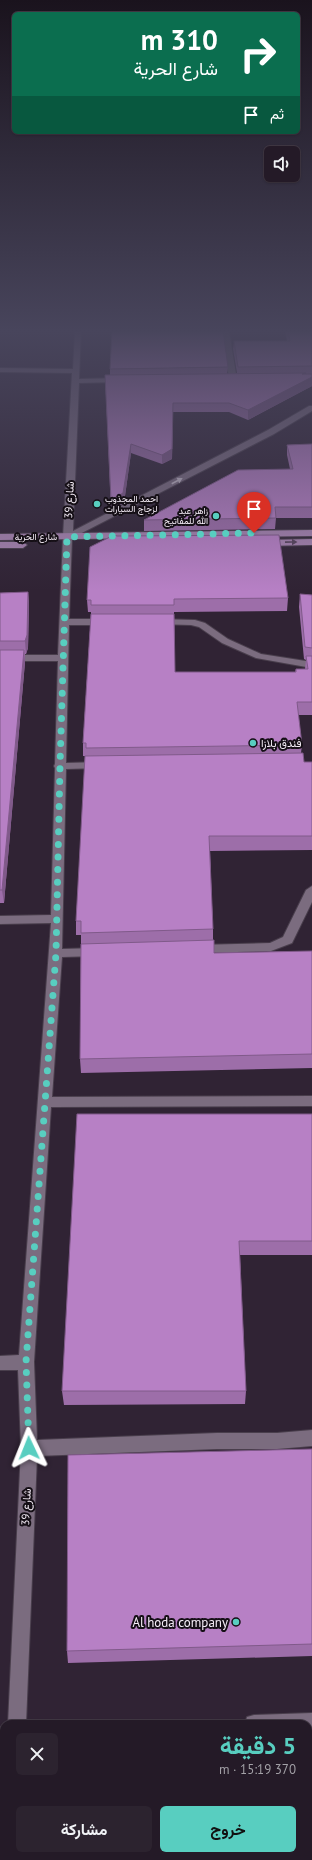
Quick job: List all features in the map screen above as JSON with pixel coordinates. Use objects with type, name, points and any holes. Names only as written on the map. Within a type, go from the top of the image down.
[{"type":"main road","name":"شارع الحرية","points":[[0,545],[67,541],[312,533]]},
{"type":"main road","name":"شارع الحرية","points":[[0,537],[67,541],[312,542]]},
{"type":"street","name":"شارع 39","points":[[17,1720],[29,1448],[26,1362],[56,953],[64,622],[74,418]]},
{"type":"street","points":[[67,541],[295,418]]},
{"type":"street","points":[[64,622],[118,622]]},
{"type":"street","points":[[149,622],[192,622],[202,625],[225,641],[259,656],[312,665]]},
{"type":"street","points":[[0,658],[63,658]]},
{"type":"street","points":[[60,766],[115,765]]},
{"type":"street","points":[[184,949],[271,947],[280,944],[288,940],[312,890]]},
{"type":"street","points":[[0,920],[57,919]]},
{"type":"street","points":[[56,953],[112,952]]},
{"type":"street","points":[[46,1102],[312,1101]]},
{"type":"street","points":[[0,1363],[26,1362]]},
{"type":"street","points":[[29,1448],[217,1441],[277,1441],[312,1438]]},
{"type":"building","points":[[107,418],[173,418],[172,449],[162,455],[131,444],[123,493],[111,500]]},
{"type":"building","points":[[312,444],[312,507],[275,507],[276,518],[144,520],[238,470],[293,469],[287,445]]},
{"type":"building","points":[[114,535],[279,535],[288,598],[174,599],[174,605],[91,605],[91,600],[87,600],[90,547]]},
{"type":"building","points":[[28,592],[27,635],[25,641],[0,641],[0,593]]},
{"type":"building","points":[[300,594],[312,595],[312,648],[305,647]]},
{"type":"building","points":[[91,614],[174,614],[175,672],[296,672],[296,669],[308,669],[306,656],[312,656],[312,702],[297,702],[302,745],[86,748],[86,743],[83,743]]},
{"type":"building","points":[[0,650],[24,650],[2,890],[0,890]]},
{"type":"building","points":[[303,753],[304,762],[312,762],[312,836],[209,836],[213,929],[81,933],[81,921],[76,921],[85,756]]},
{"type":"building","points":[[214,940],[214,953],[312,951],[312,1054],[80,1059],[81,944]]},
{"type":"building","points":[[77,1114],[312,1114],[312,1241],[239,1241],[246,1391],[62,1391]]},
{"type":"building","points":[[312,1449],[312,1644],[67,1651],[68,1455]]},
{"type":"place","name":"احمد المجذوب لزجاج السيارات","points":[[97,504]]},
{"type":"place","name":"زاهر عبد الله للمفاتيح","points":[[216,516]]},
{"type":"place","name":"فندق بلازا","points":[[253,743]]},
{"type":"place","name":"Al hoda company","points":[[236,1622]]},
{"type":"route","points":[[29,1448],[26,1362],[56,953],[67,537],[254,533]]}]
